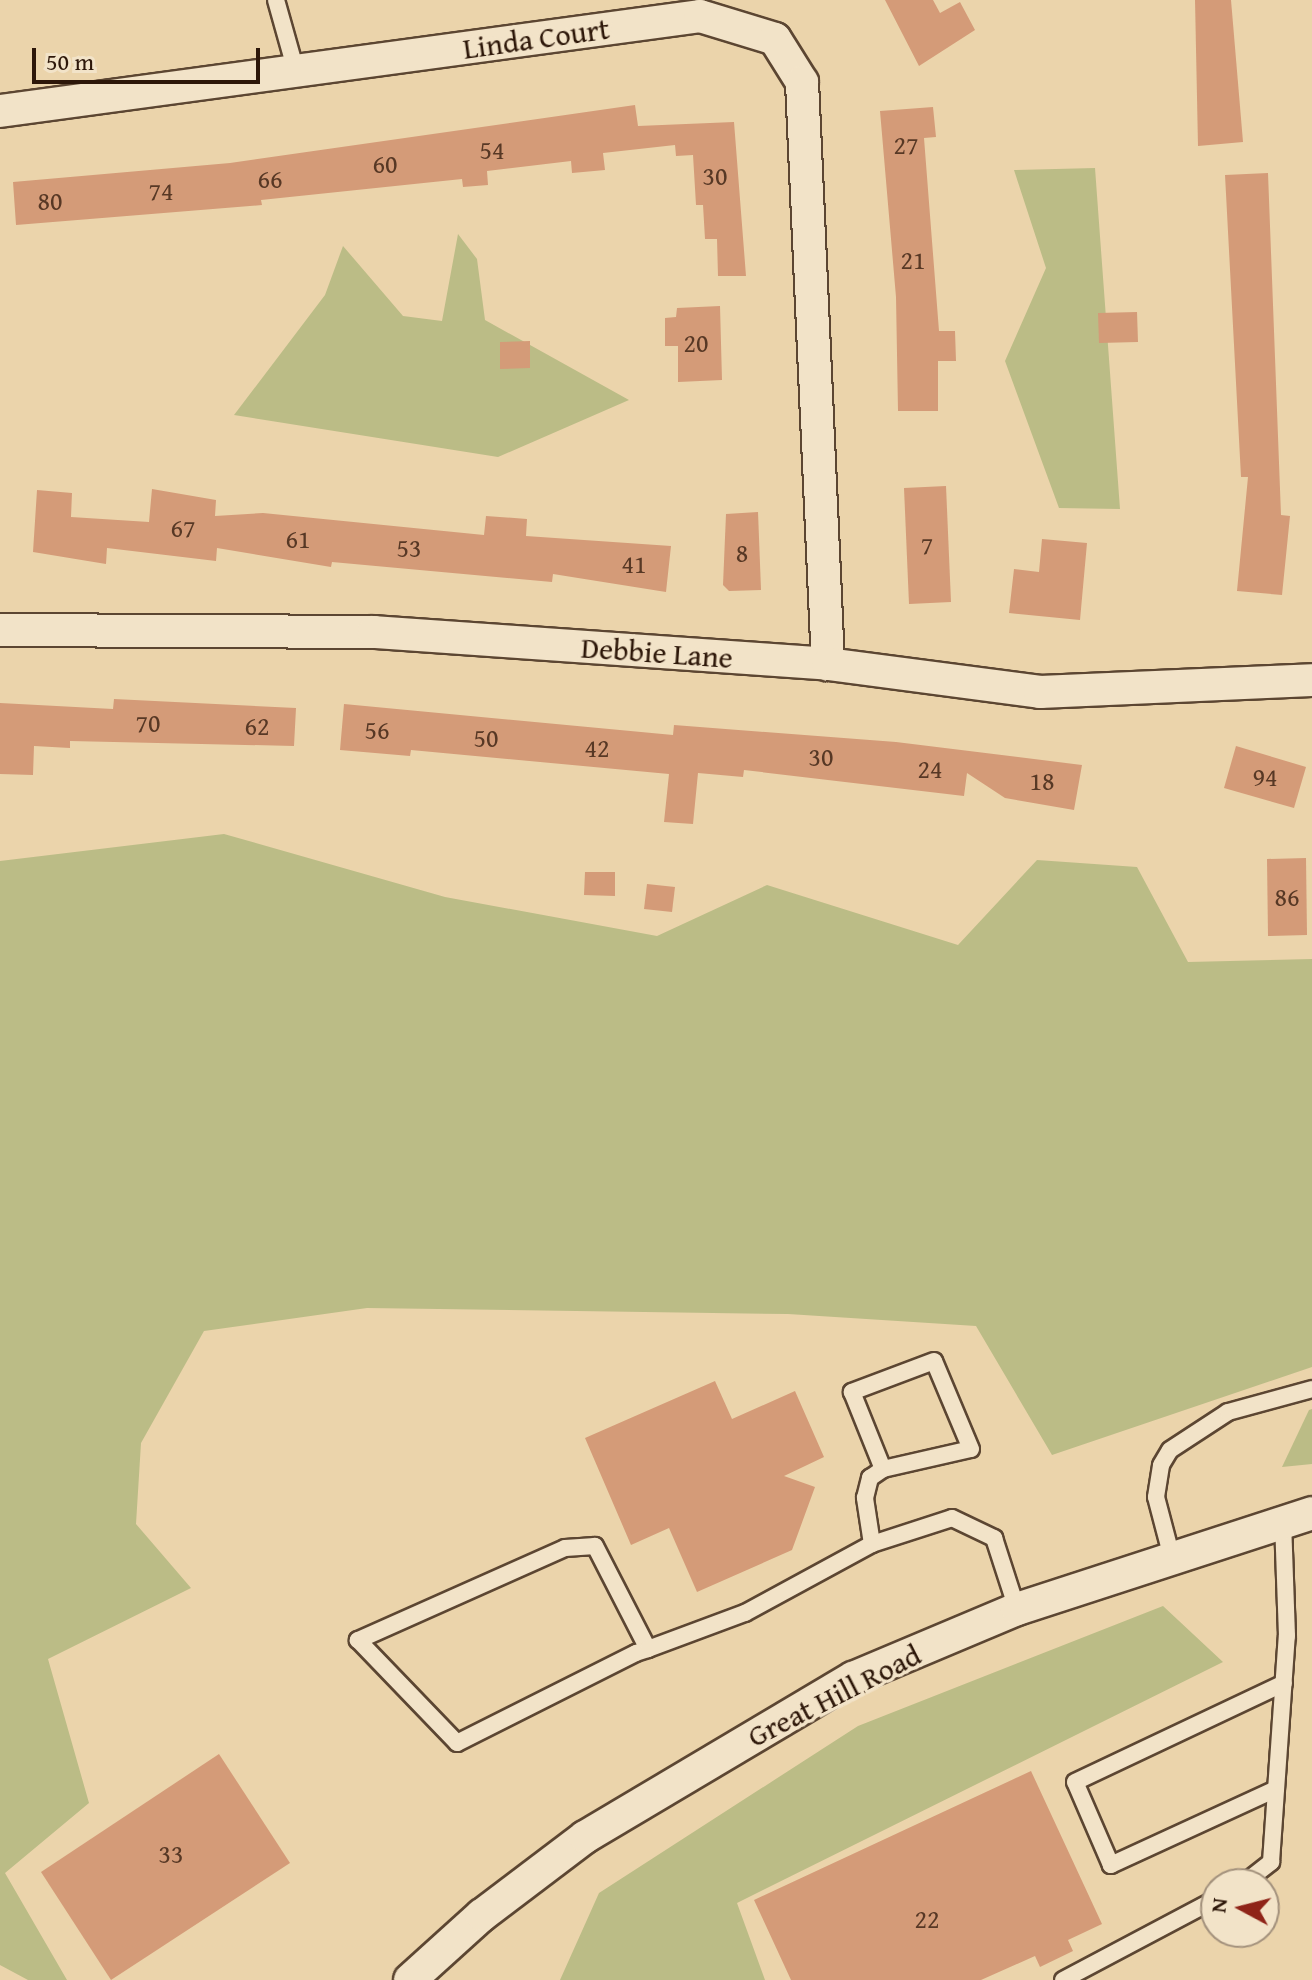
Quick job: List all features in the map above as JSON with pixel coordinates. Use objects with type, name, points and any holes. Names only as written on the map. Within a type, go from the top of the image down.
[{"type":"street","name":"Linda Court","points":[[0,111],[700,16],[775,39],[802,82],[828,664]]},
{"type":"street","name":"Debbie Lane","points":[[0,630],[374,632],[828,664],[1040,692],[1312,680]]},
{"type":"street","name":"Great Hill Road","points":[[410,1980],[482,1915],[649,1795],[853,1678],[1017,1609],[1171,1554],[1297,1517]]},
{"type":"lane","points":[[276,0],[296,71]]},
{"type":"lane","points":[[872,1544],[865,1498],[870,1478],[883,1469],[971,1449],[934,1361],[852,1392],[883,1469]]},
{"type":"lane","points":[[1171,1554],[1156,1497],[1161,1465],[1170,1450],[1228,1412],[1312,1389]]},
{"type":"lane","points":[[1263,1868],[1271,1862],[1297,1517]]},
{"type":"lane","points":[[648,1649],[595,1546],[565,1548],[358,1640],[457,1743],[648,1649],[745,1613],[872,1544],[952,1518],[994,1538],[1017,1609]]},
{"type":"lane","points":[[1276,1789],[1111,1865],[1075,1782],[1284,1683]]},
{"type":"lane","points":[[1063,1980],[1200,1907]]},
{"type":"green space","points":[[1095,168],[1120,509],[1059,508],[1005,361],[1046,268],[1014,170]]},
{"type":"green space","points":[[458,234],[477,259],[485,320],[629,400],[498,457],[234,415],[325,295],[343,246],[403,316],[442,321]]},
{"type":"green space","points":[[224,834],[445,897],[657,936],[767,885],[958,945],[1037,860],[1137,867],[1188,962],[1312,959],[1312,1367],[1052,1455],[976,1326],[788,1314],[367,1308],[204,1331],[141,1443],[136,1524],[191,1588],[48,1659],[89,1803],[5,1873],[67,1980],[28,1980],[0,1965],[0,861]]},
{"type":"green space","points":[[1312,1409],[1312,1464],[1282,1467],[1309,1410]]},
{"type":"green space","points":[[1163,1606],[1223,1662],[737,1903],[765,1980],[560,1980],[599,1893],[858,1726]]},
{"type":"building","points":[[885,0],[933,0],[940,13],[960,2],[975,30],[919,66]]},
{"type":"building","points":[[1195,0],[1231,0],[1243,142],[1198,146]]},
{"type":"building","points":[[635,105],[638,126],[734,122],[746,276],[718,276],[717,239],[705,239],[703,205],[696,205],[693,155],[676,156],[675,145],[603,153],[605,170],[572,173],[571,161],[487,171],[488,185],[463,187],[462,179],[261,200],[262,205],[16,225],[13,182],[230,163]]},
{"type":"building","points":[[933,107],[936,137],[924,138],[939,331],[955,331],[956,361],[938,361],[938,411],[898,411],[896,297],[880,111]]},
{"type":"building","points":[[1268,173],[1281,515],[1290,516],[1282,595],[1237,591],[1248,477],[1241,477],[1225,175]]},
{"type":"building","points":[[720,306],[722,380],[678,382],[678,346],[665,346],[665,318],[676,317],[677,308]]},
{"type":"building","points":[[1137,312],[1138,342],[1099,343],[1098,313]]},
{"type":"building","points":[[530,341],[530,368],[500,369],[500,342]]},
{"type":"building","points":[[946,486],[951,602],[909,604],[904,488]]},
{"type":"building","points":[[152,489],[216,500],[215,516],[263,513],[484,535],[486,516],[527,519],[526,536],[671,546],[666,592],[553,574],[552,582],[332,562],[331,567],[217,548],[216,561],[107,548],[106,564],[33,552],[37,490],[72,493],[71,517],[149,522]]},
{"type":"building","points":[[758,512],[761,590],[729,591],[723,585],[726,514]]},
{"type":"building","points":[[1042,539],[1087,543],[1080,620],[1009,613],[1014,569],[1039,572]]},
{"type":"building","points":[[114,699],[296,708],[294,746],[70,741],[70,748],[34,746],[33,775],[0,774],[0,703],[113,709]]},
{"type":"building","points":[[344,704],[673,735],[674,725],[896,742],[1082,765],[1074,810],[1005,798],[967,773],[964,796],[744,770],[743,777],[698,773],[693,824],[664,822],[669,774],[411,750],[410,756],[340,750]]},
{"type":"building","points":[[1236,746],[1306,767],[1294,808],[1224,788]]},
{"type":"building","points":[[1306,858],[1307,935],[1268,936],[1267,859]]},
{"type":"building","points":[[585,872],[615,872],[615,896],[584,895]]},
{"type":"building","points":[[647,884],[675,887],[672,912],[644,909]]},
{"type":"building","points":[[715,1381],[732,1419],[795,1391],[824,1457],[784,1476],[815,1487],[792,1550],[697,1592],[669,1528],[631,1545],[585,1438]]},
{"type":"building","points":[[219,1754],[290,1863],[111,1980],[41,1872]]},
{"type":"building","points":[[1031,1771],[1102,1924],[1068,1940],[1073,1951],[1040,1967],[1035,1956],[981,1980],[791,1980],[754,1900]]}]
